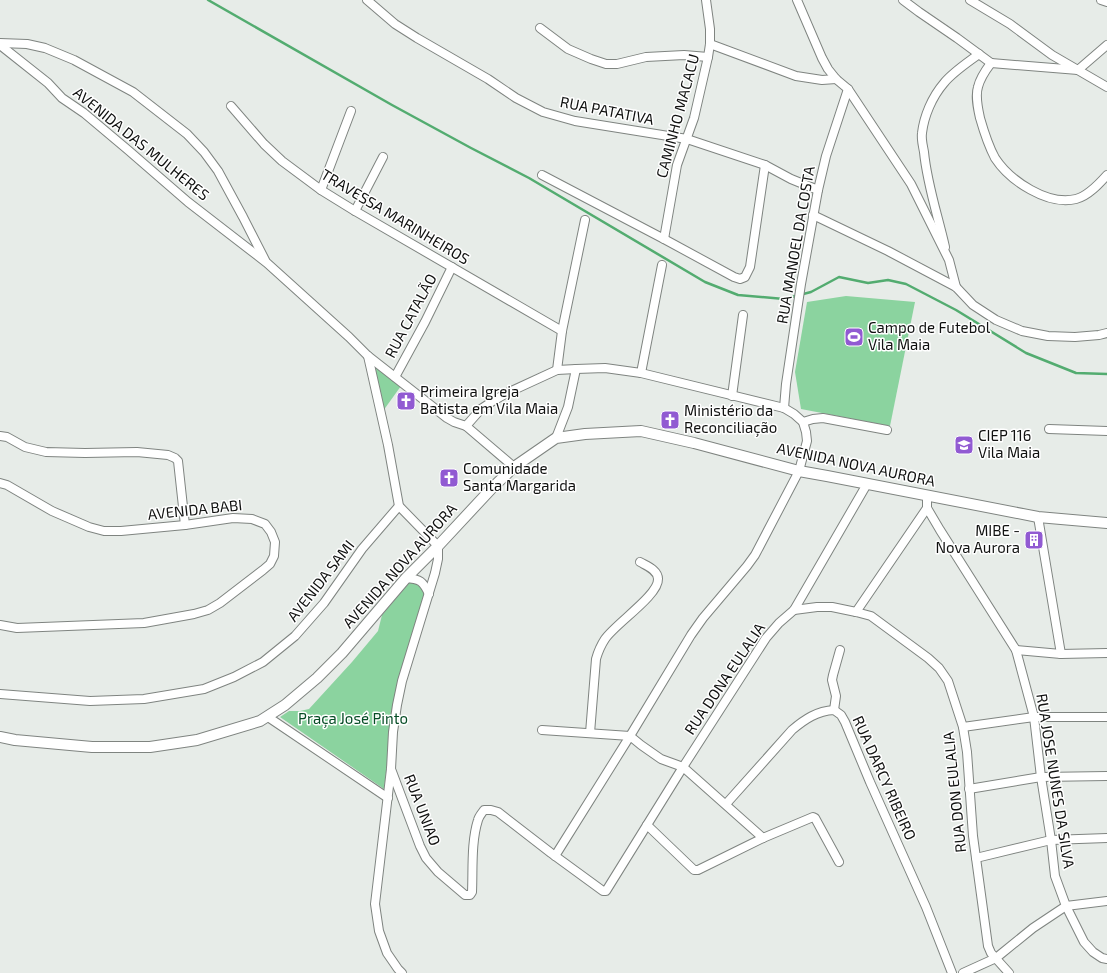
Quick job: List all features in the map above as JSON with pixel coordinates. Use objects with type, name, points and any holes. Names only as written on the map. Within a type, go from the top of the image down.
[{"type":"street","name":"RUA PATATIVA","points":[[367,0],[395,24],[488,79],[516,98],[543,112],[574,121],[687,139],[765,165],[818,190]]},
{"type":"street","name":"CAMINHO MACACU","points":[[664,239],[677,165],[694,118],[708,57],[710,29],[706,0]]},
{"type":"street","points":[[797,0],[828,69],[836,79],[848,89],[911,184],[948,260]]},
{"type":"street","points":[[903,0],[991,63],[1078,70],[1107,45]]},
{"type":"street","points":[[970,0],[1010,24],[1052,55],[1107,87]]},
{"type":"street","points":[[1101,0],[1107,2]]},
{"type":"street","points":[[540,28],[568,49],[606,64],[617,64],[646,57],[684,55],[708,57]]},
{"type":"street","name":"AVENIDA DAS MULHERES","points":[[0,44],[48,83],[62,98],[84,113],[188,202],[266,263],[349,337],[368,356],[446,418],[466,426],[514,467]]},
{"type":"street","name":"AVENIDA DAS MULHERES","points":[[0,44],[27,44],[45,48],[74,60],[134,92],[187,134],[204,152],[218,171],[266,263]]},
{"type":"street","points":[[710,44],[796,76],[822,80],[836,79]]},
{"type":"street","points":[[956,287],[925,165],[922,135],[929,108],[943,84],[951,75],[979,54]]},
{"type":"street","points":[[991,63],[982,76],[977,89],[978,108],[985,137],[996,158],[1007,173],[1025,186],[1045,197],[1060,200],[1077,199],[1093,190],[1107,175]]},
{"type":"street","name":"RUA MANOEL DA COSTA","points":[[784,408],[786,384],[799,306],[801,284],[818,190],[826,156],[848,89]]},
{"type":"street","name":"TRAVESSA MARINHEIROS","points":[[231,106],[264,144],[282,161],[321,190],[562,331]]},
{"type":"street","points":[[321,190],[351,111]]},
{"type":"street","points":[[355,211],[383,157]]},
{"type":"street","points":[[542,175],[740,279],[745,277],[750,267],[765,165]]},
{"type":"street","points":[[813,215],[847,230],[956,287],[973,305],[996,320],[1022,331],[1048,336],[1075,337],[1099,335],[1107,332]]},
{"type":"street","points":[[557,370],[562,331],[585,220]]},
{"type":"street","points":[[641,373],[662,265]]},
{"type":"street","name":"RUA CATALÃO","points":[[395,377],[426,322],[452,267]]},
{"type":"street","points":[[732,396],[743,315]]},
{"type":"street","points":[[368,356],[399,506],[438,546],[438,559],[429,594],[402,681],[397,705],[393,732],[388,798],[375,904],[380,932],[387,953],[402,973]]},
{"type":"street","points":[[466,426],[481,409],[493,401],[557,370],[605,368],[641,373],[784,408],[803,422],[806,432],[807,441],[799,471],[755,555],[703,618],[691,635],[555,856]]},
{"type":"street","points":[[556,438],[568,407],[576,369]]},
{"type":"street","points":[[803,422],[823,418],[887,430]]},
{"type":"street","points":[[1049,430],[1107,431]]},
{"type":"street","name":"AVENIDA NOVA AURORA","points":[[0,737],[15,740],[92,747],[150,747],[197,740],[260,721],[268,717],[285,705],[322,673],[342,653],[406,578],[492,488],[514,467],[556,438],[585,434],[641,431],[694,443],[799,471],[1038,517],[1107,523]]},
{"type":"street","points":[[0,443],[3,437],[34,450],[57,453],[137,452],[175,458],[178,461],[185,525]]},
{"type":"street","name":"AVENIDA BABI","points":[[0,483],[7,484],[58,514],[89,527],[104,531],[121,531],[185,525],[233,518],[252,519],[265,524],[271,532],[274,542],[274,556],[270,564],[220,603],[208,610],[144,623],[17,628],[0,625]]},
{"type":"street","name":"RUA DONA EULALIA","points":[[555,856],[603,891],[606,891],[766,638],[779,623],[794,610],[867,484]]},
{"type":"street","points":[[856,612],[927,508],[927,495]]},
{"type":"street","name":"AVENIDA SAMI","points":[[0,694],[90,701],[144,699],[204,689],[234,677],[263,662],[295,636],[324,603],[362,549],[399,506]]},
{"type":"street","name":"RUA JOSE NUNES DA SILVA","points":[[927,508],[1016,650],[1034,717],[1055,876],[1066,906],[1084,942],[1093,952],[1102,958],[1107,959]]},
{"type":"street","points":[[1038,517],[1061,654]]},
{"type":"street","points":[[590,733],[596,659],[599,650],[604,639],[645,601],[657,584],[658,579],[656,574],[651,568],[640,562]]},
{"type":"street","points":[[406,578],[420,580],[425,585],[429,594]]},
{"type":"street","name":"RUA DON EULALIA","points":[[794,610],[832,607],[870,616],[928,658],[939,668],[948,681],[963,727],[967,752],[976,858],[988,946],[991,953],[1009,973]]},
{"type":"street","points":[[834,710],[836,696],[832,680],[840,650]]},
{"type":"street","points":[[1016,650],[1061,654],[1107,653]]},
{"type":"street","name":"RUA DARCY RIBEIRO","points":[[726,804],[792,730],[803,720],[828,710],[834,710],[841,715],[926,907],[952,973]]},
{"type":"street","points":[[268,717],[388,798]]},
{"type":"street","points":[[963,727],[1034,717],[1107,717]]},
{"type":"street","points":[[542,730],[630,736],[661,759],[684,767],[763,838]]},
{"type":"street","name":"RUA UNIAO","points":[[391,769],[426,858],[438,872],[465,895],[470,895],[472,892],[474,845],[478,820],[484,810],[498,812],[555,856]]},
{"type":"street","points":[[969,788],[1041,777],[1107,776]]},
{"type":"street","points":[[647,825],[694,870],[698,870],[763,838],[813,816],[839,862]]},
{"type":"street","points":[[976,858],[1051,840],[1107,838]]},
{"type":"street","points":[[963,973],[996,958],[1033,928],[1066,906],[1107,901]]},
{"type":"green space","name":"Campo de Futebol Vila Maia","points":[[846,296],[915,302],[890,426],[801,409],[795,372],[807,302]]},
{"type":"green space","points":[[373,362],[401,386],[383,411]]},
{"type":"green space","name":"Praça José Pinto","points":[[410,582],[418,582],[426,595],[393,715],[384,789],[280,717],[289,711],[309,709],[378,631],[382,615]]},
{"type":"waterway","points":[[208,0],[392,105],[529,178],[705,282],[738,295],[784,299],[811,292],[839,277],[868,283],[888,280],[906,284],[956,310],[1026,353],[1076,373],[1107,374]]},
{"type":"place","name":"Campo de Futebol Vila Maia","points":[[854,337]]},
{"type":"place","name":"Primeira Igreja Batista em Vila Maia","points":[[406,401]]},
{"type":"place","name":"Ministério da Reconciliação","points":[[670,420]]},
{"type":"place","name":"CIEP 116 Vila Maia","points":[[964,445]]},
{"type":"place","name":"Comunidade Santa Margarida","points":[[449,478]]},
{"type":"place","name":"MIBE - Nova Aurora","points":[[1034,540]]}]
